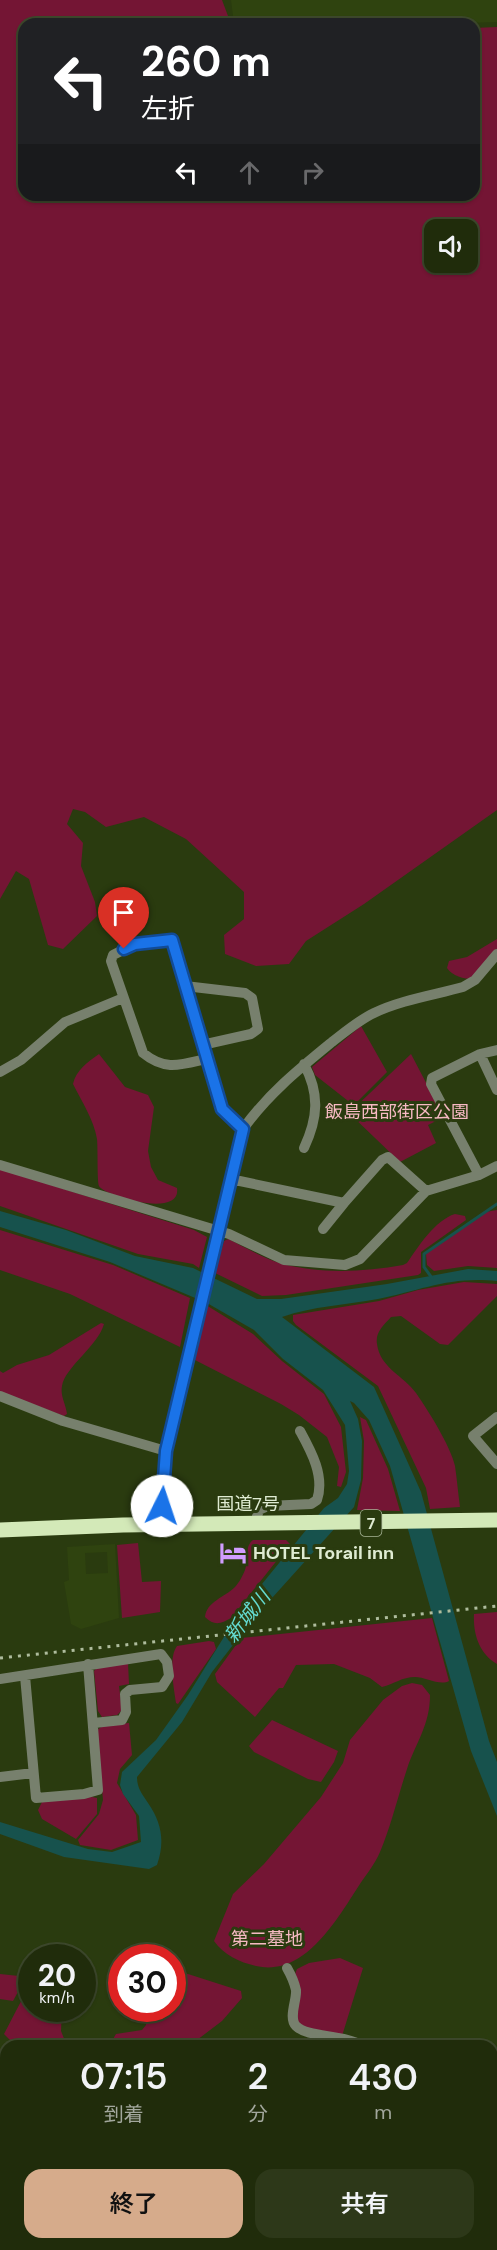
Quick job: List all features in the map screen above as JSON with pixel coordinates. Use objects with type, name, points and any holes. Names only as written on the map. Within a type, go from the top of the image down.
[{"type":"highway","name":"国道7号","points":[[0,1530],[161,1524],[497,1520]]},
{"type":"street","points":[[206,1059],[167,1066],[154,1063],[143,1053],[111,961],[113,955],[135,944],[172,940],[222,1109],[243,1129]]},
{"type":"street","points":[[161,1524],[166,1451],[243,1129],[255,1111],[277,1088],[304,1064],[373,1013],[463,987],[475,980],[497,954]]},
{"type":"street","points":[[185,986],[245,993],[252,998],[258,1029],[251,1034],[202,1045]]},
{"type":"street","points":[[0,1072],[21,1060],[65,1022],[123,998]]},
{"type":"street","points":[[479,1175],[431,1084],[432,1078],[480,1054],[497,1050]]},
{"type":"street","points":[[480,1054],[497,1089]]},
{"type":"street","points":[[304,1064],[313,1079],[316,1113],[314,1128],[304,1148]]},
{"type":"street","points":[[323,1229],[382,1160],[388,1156],[426,1191]]},
{"type":"street","points":[[0,1165],[218,1233],[229,1234],[284,1260],[345,1265],[360,1259],[426,1191],[479,1175],[497,1166]]},
{"type":"street","points":[[230,1179],[344,1203]]},
{"type":"street","points":[[0,1396],[63,1421],[166,1451]]},
{"type":"street","points":[[497,1417],[473,1436],[497,1464]]},
{"type":"street","points":[[255,1523],[259,1510],[268,1506],[311,1504],[318,1497],[315,1457],[300,1431]]},
{"type":"street","points":[[0,1679],[161,1654],[167,1662],[169,1676],[162,1687],[130,1690],[125,1694],[126,1712],[122,1720],[93,1723]]},
{"type":"street","points":[[25,1676],[36,1798],[84,1794],[98,1790],[88,1664]]},
{"type":"street","points":[[0,1777],[33,1773]]},
{"type":"street","points":[[287,1968],[293,1977],[296,1992],[293,2018],[295,2025],[303,2031],[350,2040]]},
{"type":"shaded area","points":[[231,0],[497,0],[497,22],[480,23],[480,18],[233,18]]},
{"type":"shaded area","points":[[115,1544],[119,1618],[81,1629],[71,1624],[64,1582],[69,1580],[67,1547]],"holes":[[[107,1552],[108,1573],[86,1574],[85,1553]]]},
{"type":"green space","points":[[0,0],[222,0],[229,18],[18,18],[18,201],[480,201],[480,28],[497,27],[497,810],[364,904],[306,941],[289,964],[256,966],[225,954],[224,935],[244,919],[244,892],[186,839],[144,817],[106,827],[85,812],[73,809],[67,824],[83,843],[81,866],[95,902],[97,916],[63,949],[48,945],[29,879],[16,871],[0,899]]},
{"type":"green space","points":[[497,939],[497,951],[473,979],[458,976],[447,968],[449,961],[467,957]]},
{"type":"green space","points":[[361,1026],[387,1072],[356,1103],[352,1104],[315,1075],[312,1067]]},
{"type":"green space","points":[[99,1054],[125,1087],[148,1095],[154,1107],[148,1151],[151,1167],[158,1180],[177,1188],[175,1197],[168,1202],[156,1204],[127,1199],[114,1195],[99,1186],[97,1139],[87,1111],[73,1084],[80,1070]]},
{"type":"green space","name":"飯島西部街区公園","points":[[411,1054],[444,1117],[428,1125],[436,1143],[400,1162],[349,1113]]},
{"type":"green space","points":[[0,1169],[194,1230],[207,1237],[199,1268],[193,1264],[138,1254],[0,1206]]},
{"type":"green space","points":[[497,1210],[497,1268],[468,1266],[434,1271],[427,1265],[426,1254],[485,1212]]},
{"type":"green space","points":[[455,1214],[465,1216],[466,1220],[421,1252],[421,1273],[418,1275],[286,1295],[262,1296],[215,1273],[224,1241],[228,1239],[269,1259],[297,1267],[343,1271],[403,1265],[434,1228]]},
{"type":"green space","points":[[0,1230],[113,1265],[190,1298],[180,1347],[70,1294],[0,1270]]},
{"type":"green space","points":[[464,1282],[497,1284],[497,1296],[448,1345],[440,1344],[401,1316],[391,1317],[377,1336],[379,1352],[387,1366],[416,1393],[453,1458],[460,1507],[430,1509],[426,1488],[378,1386],[296,1325],[293,1315],[379,1301],[418,1290]]},
{"type":"green space","points":[[206,1305],[253,1334],[282,1361],[324,1394],[341,1427],[346,1472],[341,1487],[337,1486],[339,1467],[327,1437],[281,1404],[193,1359]]},
{"type":"green space","points":[[101,1323],[104,1324],[101,1332],[64,1379],[62,1393],[67,1414],[64,1416],[0,1392],[0,1371],[3,1373],[17,1365],[49,1355]]},
{"type":"green space","points":[[360,1417],[366,1420],[388,1469],[400,1511],[357,1510],[363,1478],[364,1441]]},
{"type":"green space","points":[[253,1540],[286,1540],[290,1544],[231,1618],[221,1623],[211,1622],[205,1617],[206,1612],[212,1603],[231,1591],[239,1581],[246,1566],[250,1543]]},
{"type":"green space","points":[[138,1543],[142,1582],[161,1581],[160,1612],[122,1618],[117,1545]]},
{"type":"green space","points":[[497,1612],[497,1664],[491,1660],[478,1642],[474,1614]]},
{"type":"green space","points":[[432,1618],[449,1681],[437,1682],[410,1677],[382,1687],[370,1678],[334,1664],[296,1665],[283,1688],[279,1688],[255,1717],[217,1682],[215,1674],[241,1638]]},
{"type":"green space","points":[[214,1642],[216,1649],[178,1704],[176,1703],[172,1666],[174,1651],[177,1646]]},
{"type":"green space","points":[[128,1663],[129,1684],[119,1686],[122,1710],[117,1715],[102,1717],[98,1711],[94,1671],[98,1667]]},
{"type":"green space","name":"第二墓地","points":[[412,1683],[422,1685],[430,1695],[428,1715],[407,1769],[380,1852],[340,1915],[317,1943],[304,1955],[289,1963],[273,1967],[256,1966],[227,1954],[214,1941],[233,1894],[264,1864],[321,1797],[343,1763],[350,1740],[383,1700],[402,1686]]},
{"type":"green space","points":[[272,1720],[338,1751],[321,1782],[308,1779],[254,1752],[249,1746]]},
{"type":"green space","points":[[129,1723],[132,1755],[120,1769],[117,1783],[136,1815],[138,1840],[111,1850],[80,1845],[78,1840],[99,1814],[103,1800],[97,1730],[104,1725]]},
{"type":"green space","points":[[97,1798],[97,1814],[76,1839],[42,1819],[38,1810],[43,1800]]},
{"type":"green space","points":[[340,1958],[363,1968],[342,2036],[304,2029],[295,2023],[295,1974],[297,1969],[309,1963]]},
{"type":"green space","points":[[0,1974],[18,1976],[18,1992],[13,2001],[0,1999]]},
{"type":"green space","points":[[186,1974],[241,1991],[242,1998],[222,2021],[197,2040],[112,2040],[116,2034],[142,2030],[146,2022],[186,2022]]},
{"type":"green space","points":[[18,2007],[18,2022],[61,2022],[61,2031],[65,2040],[10,2040],[4,2034]]},
{"type":"water","name":"新城川","points":[[0,1211],[66,1230],[135,1256],[193,1268],[257,1299],[281,1299],[387,1284],[468,1269],[497,1271],[497,1281],[450,1282],[378,1299],[318,1308],[282,1317],[374,1387],[421,1492],[489,1741],[497,1762],[497,1816],[471,1751],[390,1466],[369,1420],[350,1401],[358,1419],[362,1441],[361,1480],[354,1507],[254,1618],[212,1672],[182,1722],[137,1777],[140,1791],[153,1810],[161,1833],[161,1848],[157,1865],[149,1869],[64,1857],[0,1834],[0,1822],[88,1849],[112,1852],[141,1842],[139,1816],[123,1794],[120,1785],[122,1772],[156,1740],[188,1695],[240,1611],[324,1508],[338,1498],[347,1484],[349,1471],[345,1425],[323,1390],[283,1359],[254,1330],[207,1303],[110,1262],[0,1227]]},
{"type":"waterway","points":[[432,1278],[424,1267],[424,1254],[497,1204]]},
{"type":"railway","points":[[0,1658],[497,1606]]},
{"type":"place","name":"HOTEL Torail inn","points":[[233,1553]]},
{"type":"route","points":[[124,949],[135,944],[172,940],[222,1109],[243,1129],[166,1451],[162,1506]]}]
